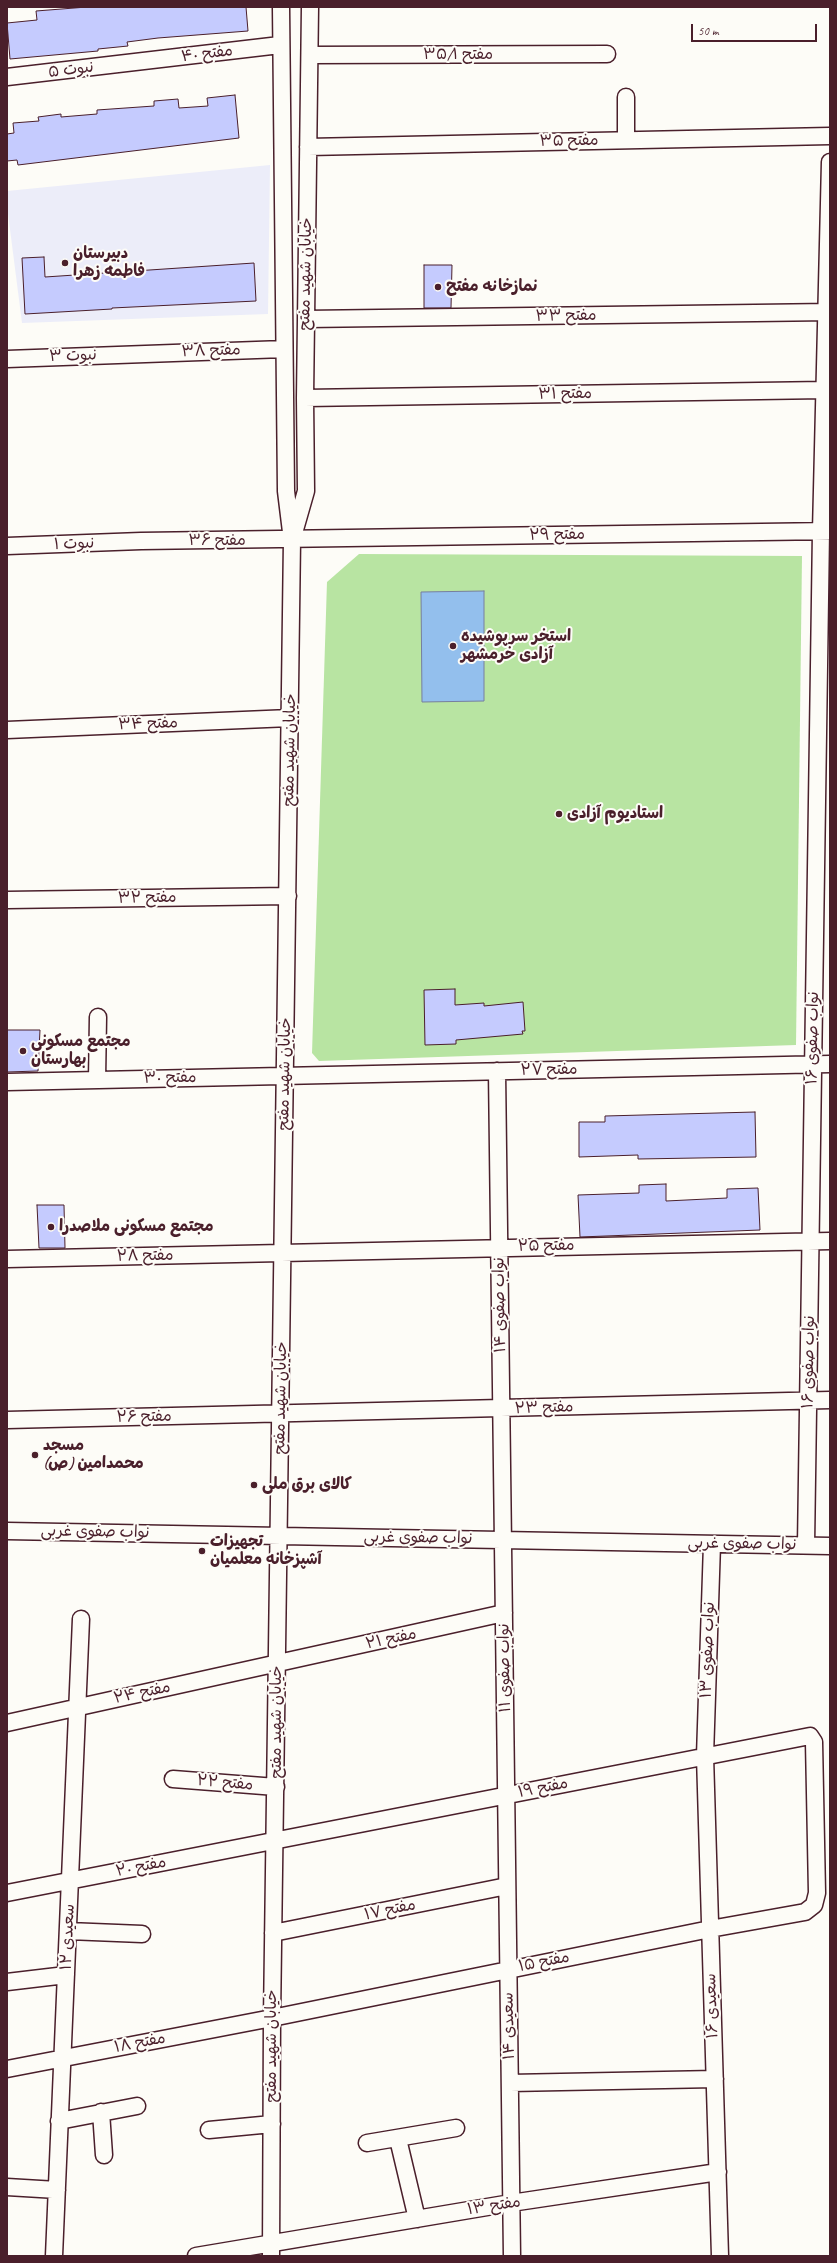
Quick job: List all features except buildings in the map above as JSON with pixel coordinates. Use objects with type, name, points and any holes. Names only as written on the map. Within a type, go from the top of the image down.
[{"type":"street","name":"خیابان شهید مفتح","points":[[272,2250],[272,2018],[276,1840],[280,1414],[292,540],[286,491],[280,46],[281,7]]},
{"type":"street","name":"خیابان شهید مفتح","points":[[292,540],[306,491],[305,398],[310,7]]},
{"type":"street","name":"مفتح ۴۰","points":[[134,62],[280,46]]},
{"type":"street","name":"مفتح ۳۵/۱","points":[[310,55],[607,54]]},
{"type":"street","name":"نبوت ۵","points":[[7,77],[134,62]]},
{"type":"street","points":[[626,97],[626,140]]},
{"type":"street","name":"مفتح ۳۵","points":[[308,147],[830,136]]},
{"type":"street","name":"نواب صفوی ۱۶","points":[[806,1545],[813,1065],[823,883],[826,531],[824,390],[828,312],[830,162]]},
{"type":"street","name":"مفتح ۳۳","points":[[306,319],[828,312]]},
{"type":"street","name":"مفتح ۳۸","points":[[139,354],[284,349]]},
{"type":"street","name":"نبوت ۳","points":[[7,359],[139,354]]},
{"type":"street","name":"مفتح ۳۱","points":[[305,398],[824,390]]},
{"type":"street","name":"مفتح ۲۹","points":[[292,540],[826,531]]},
{"type":"street","name":"مفتح ۳۶","points":[[141,541],[292,540]]},
{"type":"street","name":"نبوت ۱","points":[[7,546],[141,541]]},
{"type":"street","name":"مفتح ۳۴","points":[[7,730],[290,718]]},
{"type":"street","name":"مفتح ۳۲","points":[[7,900],[288,896]]},
{"type":"street","points":[[97,1080],[98,1017]]},
{"type":"street","name":"مفتح ۲۷","points":[[285,1075],[830,1064]]},
{"type":"street","name":"نواب صفوی ۱۴","points":[[497,1071],[504,1540]]},
{"type":"street","name":"مفتح ۳۰","points":[[7,1082],[285,1075]]},
{"type":"street","name":"مفتح ۲۵","points":[[283,1252],[830,1241]]},
{"type":"street","name":"مفتح ۲۸","points":[[7,1260],[283,1252]]},
{"type":"street","name":"مفتح ۲۳","points":[[280,1414],[830,1400]]},
{"type":"street","name":"مفتح ۲۶","points":[[7,1420],[280,1414]]},
{"type":"street","name":"نواب صفوی غربی","points":[[7,1531],[830,1546]]},
{"type":"street","name":"نواب صفوی ۱۱","points":[[504,1540],[507,1795]]},
{"type":"street","name":"نواب صفوی ۱۳","points":[[705,1756],[712,1544]]},
{"type":"street","name":"مفتح ۲۱","points":[[277,1664],[504,1614]]},
{"type":"street","name":"سعیدی ۱۲","points":[[54,2256],[81,1619]]},
{"type":"street","name":"مفتح ۲۴","points":[[7,1723],[277,1664]]},
{"type":"street","name":"مفتح ۱۹","points":[[276,1840],[810,1736],[814,1742],[818,1893],[814,1905]]},
{"type":"street","name":"سعیدی ۱۶","points":[[705,1756],[720,2256]]},
{"type":"street","name":"مفتح ۲۲","points":[[173,1779],[276,1788]]},
{"type":"street","name":"سعیدی ۱۴","points":[[507,1795],[512,2256]]},
{"type":"street","name":"مفتح ۲۰","points":[[7,1893],[276,1840]]},
{"type":"street","name":"مفتح ۱۷","points":[[273,1933],[507,1886]]},
{"type":"street","name":"مفتح ۱۵","points":[[272,2018],[508,1969],[710,1929],[806,1912],[814,1905]]},
{"type":"street","points":[[68,1931],[142,1934]]},
{"type":"street","points":[[7,1982],[66,1975]]},
{"type":"street","name":"مفتح ۱۸","points":[[7,2068],[272,2018]]},
{"type":"street","points":[[510,2083],[715,2079]]},
{"type":"street","points":[[59,2121],[137,2106]]},
{"type":"street","points":[[101,2112],[104,2155]]},
{"type":"street","points":[[209,2130],[272,2124]]},
{"type":"street","points":[[367,2143],[398,2139],[456,2128]]},
{"type":"street","points":[[398,2139],[417,2219]]},
{"type":"street","name":"مفتح ۱۳","points":[[196,2256],[272,2250],[417,2219],[511,2203],[718,2172]]},
{"type":"street","points":[[7,2187],[57,2190]]},
{"type":"shaded area","points":[[270,165],[268,314],[22,323],[7,206],[7,191]]},
{"type":"green space","name":"استادیوم آزادی","points":[[359,554],[802,556],[796,1045],[319,1061],[312,1053],[327,582]]},
{"type":"water","name":"استخر سرپوشیده آزادی خرمشهر","points":[[484,591],[484,701],[422,702],[421,592]]},
{"type":"place","name":"دبیرستان فاطمه زهرا","points":[[65,263]]},
{"type":"place","name":"نمازخانه مفتح","points":[[438,287]]},
{"type":"place","name":"استخر سرپوشیده آزادی خرمشهر","points":[[453,646]]},
{"type":"place","name":"استادیوم آزادی","points":[[559,814]]},
{"type":"place","name":"مجتمع مسکونی بهارستان","points":[[23,1051]]},
{"type":"place","name":"مجتمع مسکونی ملاصدرا","points":[[51,1227]]},
{"type":"place","name":"مسجد محمدامین (ص)","points":[[35,1455]]},
{"type":"place","name":"کالای برق ملی","points":[[254,1485]]},
{"type":"place","name":"تجهيزات آشپزخانه معلمیان","points":[[202,1551]]}]
